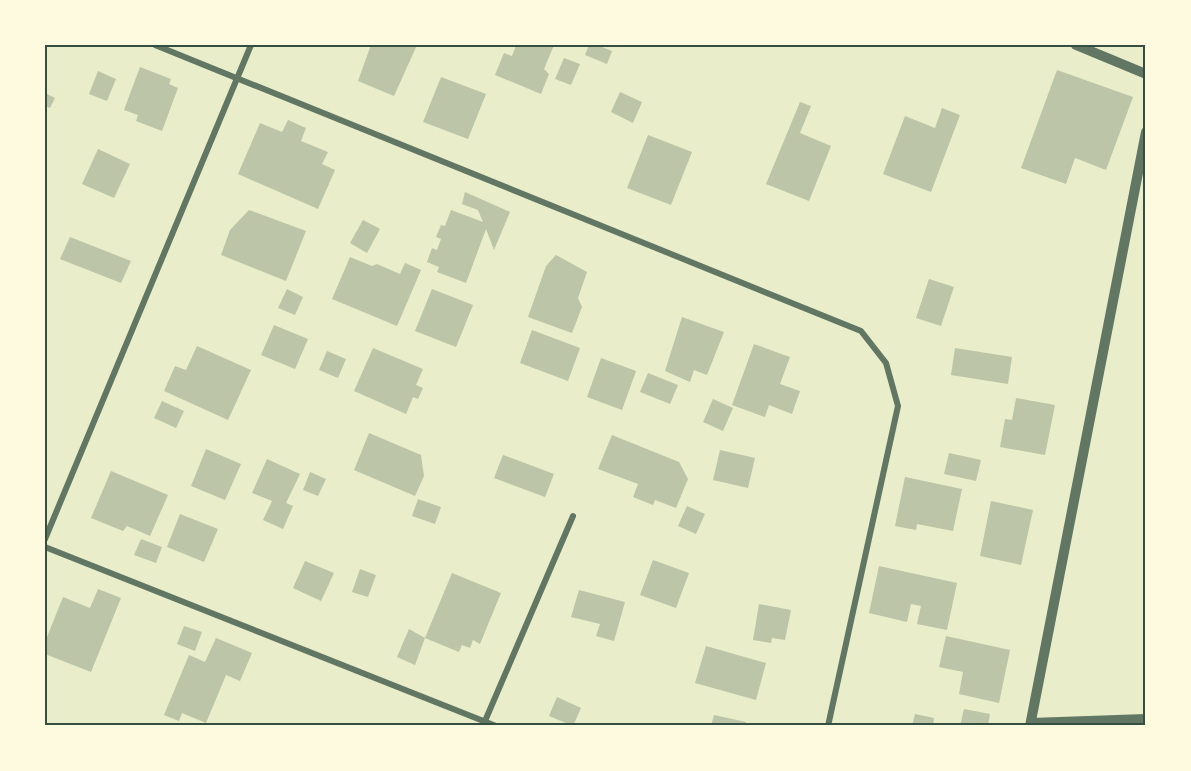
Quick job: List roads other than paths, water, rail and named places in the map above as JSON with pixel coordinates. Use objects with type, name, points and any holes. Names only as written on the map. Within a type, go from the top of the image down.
[{"type":"street","points":[[155,45],[861,331],[886,363],[898,406],[828,726]]},
{"type":"street","points":[[45,539],[251,45]]},
{"type":"street","points":[[1076,45],[1146,74]]},
{"type":"street","points":[[1146,132],[1031,725],[1146,719]]},
{"type":"street","points":[[485,722],[573,516]]},
{"type":"street","points":[[45,547],[496,726]]}]
